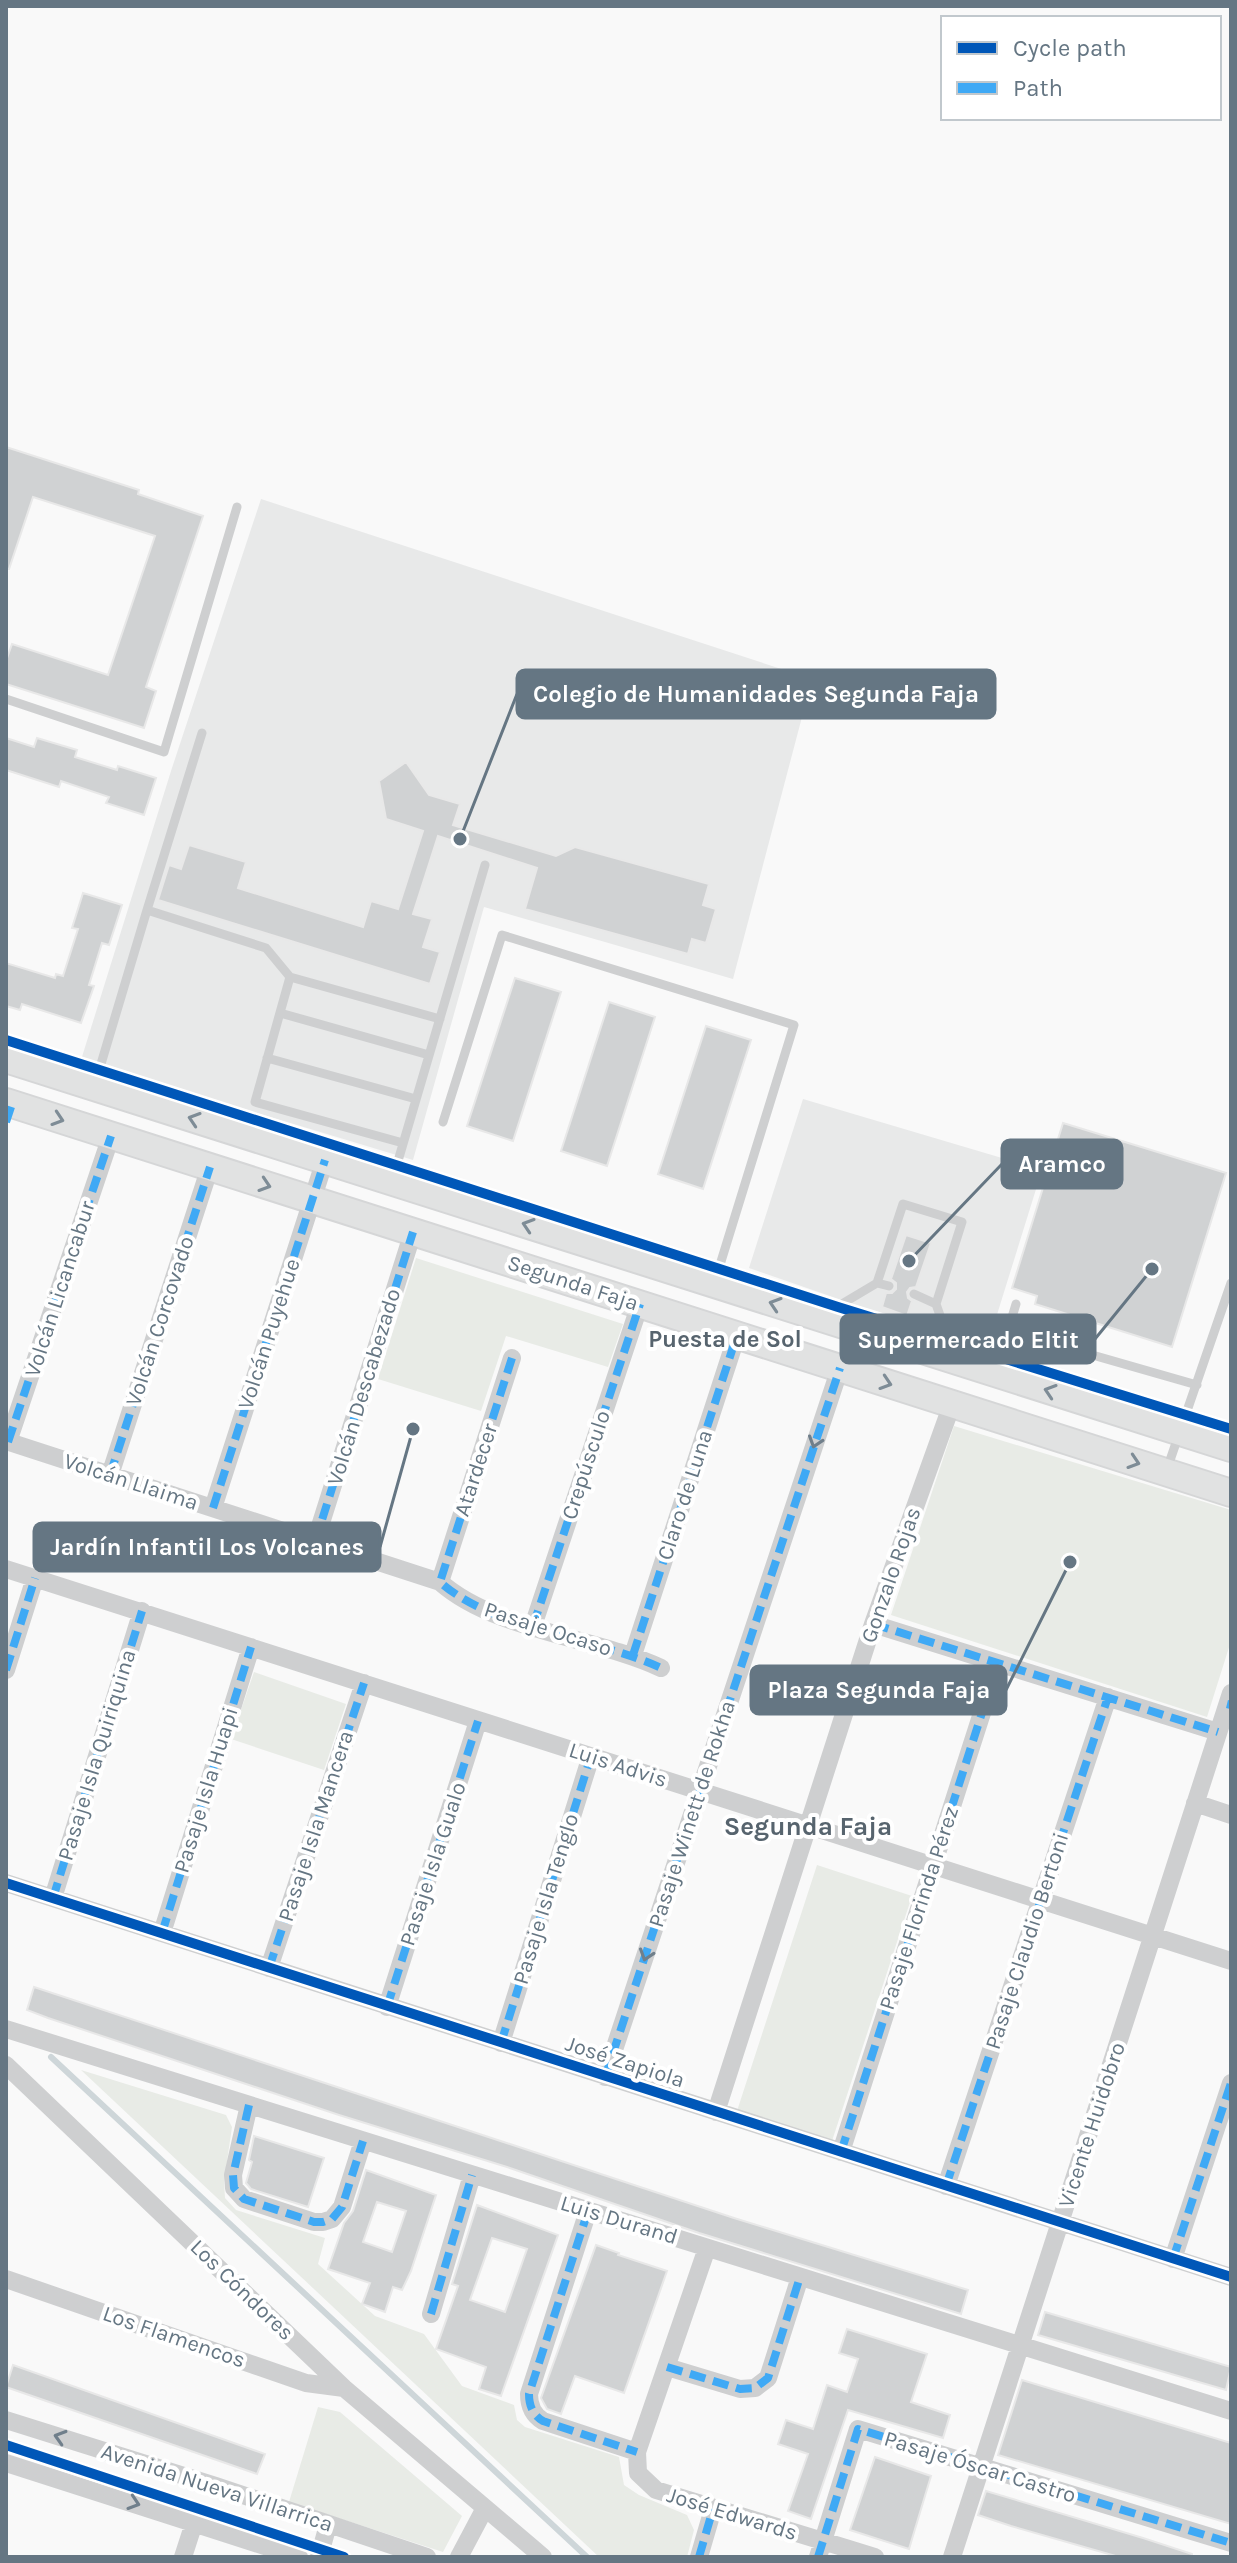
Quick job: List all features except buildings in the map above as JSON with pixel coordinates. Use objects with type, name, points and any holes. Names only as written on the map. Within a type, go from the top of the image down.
[{"type":"main road","name":"Segunda Faja","points":[[6,1059],[1231,1448]]},
{"type":"main road","name":"Segunda Faja","points":[[8,1109],[111,1136],[210,1167],[1231,1493]]},
{"type":"street","name":"Volcán Licancabur","points":[[7,1441],[111,1136]]},
{"type":"street","name":"Volcán Puyehue","points":[[213,1508],[325,1160]]},
{"type":"street","name":"Volcán Corcovado","points":[[110,1475],[210,1167]]},
{"type":"street","name":"Volcán Descabezado","points":[[315,1542],[413,1232]]},
{"type":"street","name":"Crepúsculo","points":[[533,1626],[640,1304]]},
{"type":"street","name":"Claro de Luna","points":[[633,1655],[737,1335]]},
{"type":"street","name":"Atardecer","points":[[440,1582],[512,1358]]},
{"type":"street","name":"Pasaje Winett de Rokha","points":[[605,2077],[840,1368]]},
{"type":"street","name":"Gonzalo Rojas","points":[[716,2112],[873,1624],[952,1404]]},
{"type":"street","name":"Volcán Llaima","points":[[7,1441],[440,1582]]},
{"type":"street","name":"Luis Advis","points":[[6,1569],[1231,1961]]},
{"type":"street","points":[[6,1670],[35,1578]]},
{"type":"street","name":"Pasaje Ocaso","points":[[440,1582],[453,1594],[479,1608],[633,1655],[661,1668]]},
{"type":"street","name":"Pasaje Isla Quiriquina","points":[[53,1898],[142,1611]]},
{"type":"street","points":[[873,1624],[1218,1732]]},
{"type":"street","name":"Pasaje Isla Huapi","points":[[162,1933],[251,1647]]},
{"type":"street","name":"Pasaje Florinda Pérez","points":[[841,2152],[998,1663]]},
{"type":"street","name":"Pasaje Isla Mancera","points":[[269,1968],[364,1683]]},
{"type":"street","name":"Pasaje Claudio Bertoni","points":[[946,2186],[1108,1697]]},
{"type":"street","name":"Vicente Huidobro","points":[[952,2557],[1230,1700]]},
{"type":"street","name":"Pasaje Isla Gualo","points":[[387,2007],[478,1721]]},
{"type":"street","name":"Pasaje Isla Tenglo","points":[[501,2043],[591,1756]]},
{"type":"street","points":[[1195,1803],[1231,1815]]},
{"type":"street","name":"José Zapiola","points":[[6,1883],[1231,2277]]},
{"type":"street","name":"Luis Durand","points":[[6,2029],[1231,2411]]},
{"type":"street","name":"Los Cóndores","points":[[6,2065],[344,2388],[543,2557]]},
{"type":"street","points":[[1173,2259],[1231,2083]]},
{"type":"street","points":[[249,2105],[233,2175],[234,2188],[244,2199],[314,2222],[332,2219],[342,2207],[363,2141]]},
{"type":"street","points":[[431,2314],[472,2175]]},
{"type":"street","points":[[588,2211],[529,2401],[534,2414],[543,2421],[637,2452],[707,2248]]},
{"type":"street","points":[[667,2367],[740,2389],[755,2388],[768,2378],[800,2277]]},
{"type":"street","name":"Los Flamencos","points":[[6,2279],[306,2383],[344,2388]]},
{"type":"street","name":"Avenida Nueva Villarrica","points":[[6,2420],[427,2557]]},
{"type":"street","name":"Pasaje Óscar Castro","points":[[820,2550],[858,2429],[1231,2543]]},
{"type":"street","name":"José Edwards","points":[[637,2452],[638,2473],[656,2490],[820,2550],[875,2557]]},
{"type":"street","name":"Avenida Nueva Villarrica","points":[[6,2463],[299,2557]]},
{"type":"street","points":[[459,2557],[485,2508]]},
{"type":"street","points":[[699,2557],[713,2509]]},
{"type":"street","points":[[183,2557],[194,2523]]},
{"type":"street","points":[[319,2557],[328,2525]]},
{"type":"lane","points":[[6,699],[164,752],[237,507]]},
{"type":"lane","points":[[94,1087],[202,733]]},
{"type":"lane","points":[[392,1181],[485,865]]},
{"type":"lane","points":[[147,910],[266,948],[290,977],[440,1019]]},
{"type":"lane","points":[[443,1122],[502,935],[794,1025],[719,1268]]},
{"type":"lane","points":[[290,977],[255,1102],[403,1143]]},
{"type":"lane","points":[[280,1013],[429,1055]]},
{"type":"lane","points":[[267,1058],[416,1099]]},
{"type":"lane","points":[[818,1317],[877,1283],[903,1204],[962,1222],[936,1304],[949,1341],[965,1364]]},
{"type":"lane","points":[[877,1283],[889,1286]]},
{"type":"lane","points":[[1166,1472],[1231,1283]]},
{"type":"lane","points":[[914,1294],[936,1304]]},
{"type":"lane","points":[[995,1373],[1016,1304]]},
{"type":"lane","points":[[1068,1348],[1197,1385]]},
{"type":"shaded area","points":[[261,499],[812,679],[733,979],[484,907],[413,1160],[81,1060],[171,771]]},
{"type":"shaded area","points":[[803,1099],[1042,1170],[986,1350],[749,1268]]},
{"type":"shaded area","points":[[416,1258],[623,1324],[608,1367],[506,1336],[481,1411],[378,1379]]},
{"type":"shaded area","points":[[954,1426],[1231,1510],[1231,1641],[1207,1717],[891,1615]]},
{"type":"shaded area","points":[[254,1672],[346,1704],[324,1770],[231,1739]]},
{"type":"shaded area","points":[[817,1865],[912,1896],[832,2141],[737,2111]]},
{"type":"shaded area","points":[[81,2070],[226,2115],[232,2127],[224,2182],[225,2198],[236,2210],[325,2238],[318,2264],[375,2316],[424,2334],[462,2386],[514,2405],[517,2420],[525,2427],[619,2457],[624,2485],[639,2495],[687,2515],[694,2530],[687,2557],[599,2557]]},
{"type":"shaded area","points":[[318,2407],[340,2412],[462,2516],[443,2552],[289,2502]]},
{"type":"waterway","points":[[51,2057],[587,2557]]},
{"type":"marked path","points":[[6,1122],[12,1104]]},
{"type":"marked path","points":[[8,1442],[111,1136]]},
{"type":"marked path","points":[[213,1508],[325,1160]]},
{"type":"marked path","points":[[110,1475],[210,1167]]},
{"type":"marked path","points":[[315,1542],[413,1232]]},
{"type":"marked path","points":[[533,1626],[640,1304]]},
{"type":"marked path","points":[[633,1655],[737,1335]]},
{"type":"marked path","points":[[512,1358],[440,1582],[462,1598],[516,1622],[661,1668]]},
{"type":"marked path","points":[[605,2077],[840,1368]]},
{"type":"marked path","points":[[6,1670],[35,1578]]},
{"type":"marked path","points":[[53,1898],[142,1611]]},
{"type":"marked path","points":[[873,1624],[1218,1732]]},
{"type":"marked path","points":[[162,1933],[251,1647]]},
{"type":"marked path","points":[[841,2152],[998,1663]]},
{"type":"marked path","points":[[269,1968],[364,1683]]},
{"type":"marked path","points":[[946,2186],[1108,1697]]},
{"type":"marked path","points":[[1227,1704],[1231,1705]]},
{"type":"marked path","points":[[387,2007],[478,1721]]},
{"type":"marked path","points":[[501,2043],[591,1756]]},
{"type":"marked path","points":[[1173,2259],[1231,2083]]},
{"type":"marked path","points":[[249,2105],[233,2175],[234,2188],[244,2199],[314,2222],[332,2219],[342,2207],[363,2141]]},
{"type":"marked path","points":[[431,2314],[472,2175]]},
{"type":"marked path","points":[[588,2211],[529,2394],[530,2402],[534,2413],[543,2421],[637,2452]]},
{"type":"marked path","points":[[667,2367],[740,2389],[755,2388],[768,2378],[800,2277]]},
{"type":"marked path","points":[[818,2557],[858,2429],[1231,2543]]},
{"type":"marked path","points":[[699,2557],[713,2509]]},
{"type":"cycle path","points":[[6,1040],[838,1307],[1231,1429]]},
{"type":"cycle path","points":[[6,1883],[1231,2277]]},
{"type":"cycle path","points":[[6,2445],[344,2557]]},
{"type":"place","name":"Colegio de Humanidades Segunda Faja","points":[[460,839]]},
{"type":"place","name":"Aramco","points":[[909,1261]]},
{"type":"place","name":"Supermercado Eltit","points":[[1152,1269]]},
{"type":"place","name":"Jardín Infantil Los Volcanes","points":[[413,1429]]},
{"type":"place","name":"Plaza Segunda Faja","points":[[1070,1562]]},
{"type":"district","name":"Puesta de Sol","points":[[725,1339]]},
{"type":"district","name":"Segunda Faja","points":[[808,1826]]}]
